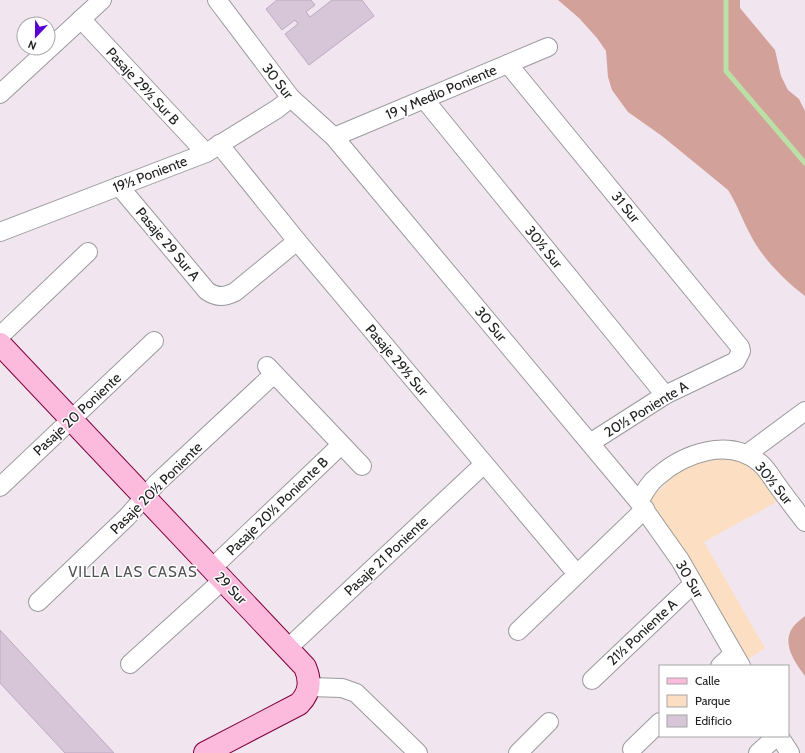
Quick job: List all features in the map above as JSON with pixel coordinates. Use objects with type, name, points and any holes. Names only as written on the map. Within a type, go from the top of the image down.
[{"type":"street","points":[[0,94],[102,0]]},
{"type":"street","name":"30 Sur","points":[[217,0],[290,98],[334,136],[642,505],[680,560],[737,660]]},
{"type":"street","name":"Pasaje 29½ Sur B","points":[[81,19],[212,149]]},
{"type":"street","name":"19 y Medio Poniente","points":[[334,136],[548,47]]},
{"type":"street","name":"31 Sur","points":[[508,64],[737,342],[740,351]]},
{"type":"street","name":"19½ Poniente","points":[[0,232],[212,149],[277,109],[290,98]]},
{"type":"street","name":"30½ Sur","points":[[424,99],[665,395]]},
{"type":"street","name":"Pasaje 29½ Sur","points":[[212,149],[297,241],[577,574]]},
{"type":"street","name":"Pasaje 29 Sur A","points":[[119,186],[207,291],[220,296],[234,292],[297,241]]},
{"type":"street","points":[[0,336],[88,252]]},
{"type":"street","name":"Pasaje 20 Poniente","points":[[0,487],[154,341]]},
{"type":"street","name":"29 Sur","points":[[0,344],[288,648],[305,667],[309,680],[309,687]]},
{"type":"street","name":"20½ Poniente A","points":[[590,443],[665,395],[736,361],[740,351]]},
{"type":"street","name":"Pasaje 20½ Poniente","points":[[38,602],[127,517],[157,483],[270,370],[341,444]]},
{"type":"street","points":[[747,454],[805,411]]},
{"type":"street","points":[[341,444],[362,466]]},
{"type":"street","name":"Pasaje 20½ Poniente B","points":[[130,664],[341,444]]},
{"type":"street","name":"30½ Sur","points":[[642,505],[648,486],[656,477],[682,459],[711,450],[739,451],[761,463],[805,522]]},
{"type":"street","name":"Pasaje 21 Poniente","points":[[288,648],[484,464]]},
{"type":"street","points":[[518,631],[577,574],[642,505]]},
{"type":"street","name":"21½ Poniente A","points":[[592,680],[693,584]]},
{"type":"street","points":[[723,665],[737,660]]},
{"type":"street","points":[[210,752],[299,704],[309,687],[342,688],[356,693],[418,753]]},
{"type":"street","points":[[518,753],[549,722]]},
{"type":"street","points":[[632,749],[659,723]]},
{"type":"street","points":[[758,753],[777,737]]},
{"type":"street","points":[[779,737],[790,753]]},
{"type":"shaded area","points":[[558,0],[740,0],[740,8],[775,50],[781,76],[788,90],[799,99],[805,111],[805,296],[782,276],[761,252],[750,234],[728,190],[662,136],[628,112],[612,90],[608,77],[606,51],[597,38],[579,18]]},
{"type":"shaded area","points":[[805,616],[805,676],[791,653],[788,640],[793,627]]},
{"type":"green space","points":[[712,456],[737,458],[758,465],[782,499],[704,542],[765,648],[747,660],[647,502],[685,465]]},
{"type":"building","points":[[277,0],[311,0],[315,5],[306,12],[310,17],[332,0],[362,0],[374,16],[309,65],[285,34],[298,24],[295,20],[282,30],[266,9]]},
{"type":"building","points":[[0,630],[114,753],[65,753],[0,683]]},
{"type":"waterway","points":[[726,0],[726,71],[805,163]]},
{"type":"district","name":"VILLA LAS CASAS","points":[[133,572]]}]
